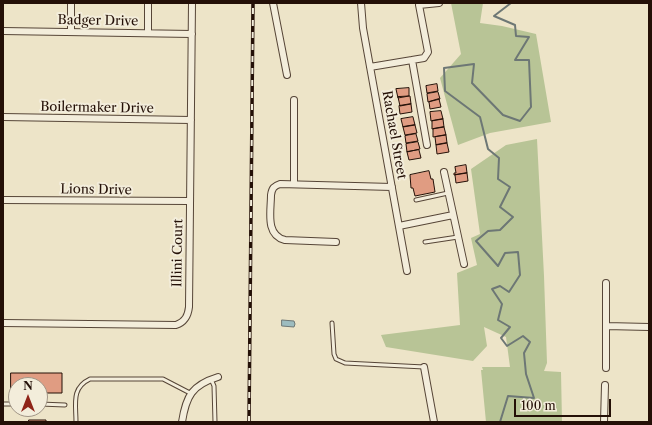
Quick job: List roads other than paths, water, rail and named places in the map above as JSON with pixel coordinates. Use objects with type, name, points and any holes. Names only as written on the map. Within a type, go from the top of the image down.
[{"type":"street","points":[[71,3],[71,32]]},
{"type":"street","points":[[148,3],[148,33]]},
{"type":"street","name":"Illini Court","points":[[3,323],[176,325],[187,316],[189,307],[192,3]]},
{"type":"street","points":[[273,3],[287,75]]},
{"type":"street","name":"Rachael Street","points":[[361,3],[363,28],[407,271]]},
{"type":"street","points":[[370,67],[424,58],[428,52],[419,5],[439,3]]},
{"type":"street","name":"Badger Drive","points":[[3,31],[192,34]]},
{"type":"street","points":[[412,60],[427,145]]},
{"type":"street","points":[[294,100],[294,184]]},
{"type":"street","name":"Boilermaker Drive","points":[[3,117],[191,120]]},
{"type":"street","points":[[444,172],[464,264]]},
{"type":"street","points":[[336,242],[285,240],[275,236],[270,225],[272,190],[274,186],[280,184],[294,184],[392,187]]},
{"type":"street","name":"Lions Drive","points":[[3,200],[190,201]]},
{"type":"street","points":[[399,226],[453,215]]},
{"type":"street","points":[[606,283],[606,368]]},
{"type":"street","points":[[606,326],[649,326]]},
{"type":"street","points":[[424,367],[434,422]]},
{"type":"street","points":[[182,422],[184,406],[190,394],[201,384],[218,377]]},
{"type":"street","points":[[604,386],[604,422]]},
{"type":"lane","points":[[416,200],[448,193]]},
{"type":"lane","points":[[425,242],[458,237]]},
{"type":"lane","points":[[332,323],[334,354],[336,359],[340,362],[352,364],[424,367]]},
{"type":"lane","points":[[76,422],[76,395],[78,388],[82,383],[90,379],[163,379],[190,394]]},
{"type":"lane","points":[[212,379],[214,386],[215,422]]},
{"type":"lane","points":[[48,404],[65,405]]},
{"type":"water","points":[[282,320],[294,321],[294,327],[282,326]]},
{"type":"waterway","points":[[500,422],[508,396],[534,398],[526,374],[524,353],[530,342],[523,336],[507,346],[501,338],[510,327],[498,320],[502,304],[492,289],[500,286],[509,292],[520,275],[518,252],[505,253],[498,266],[476,241],[488,231],[500,230],[513,217],[500,207],[510,187],[498,179],[499,158],[488,149],[480,117],[445,91],[444,68],[474,64],[472,83],[503,115],[520,121],[531,107],[529,60],[515,60],[529,37],[516,36],[515,25],[494,16],[511,3]]},
{"type":"railway","points":[[249,422],[253,3]]}]
